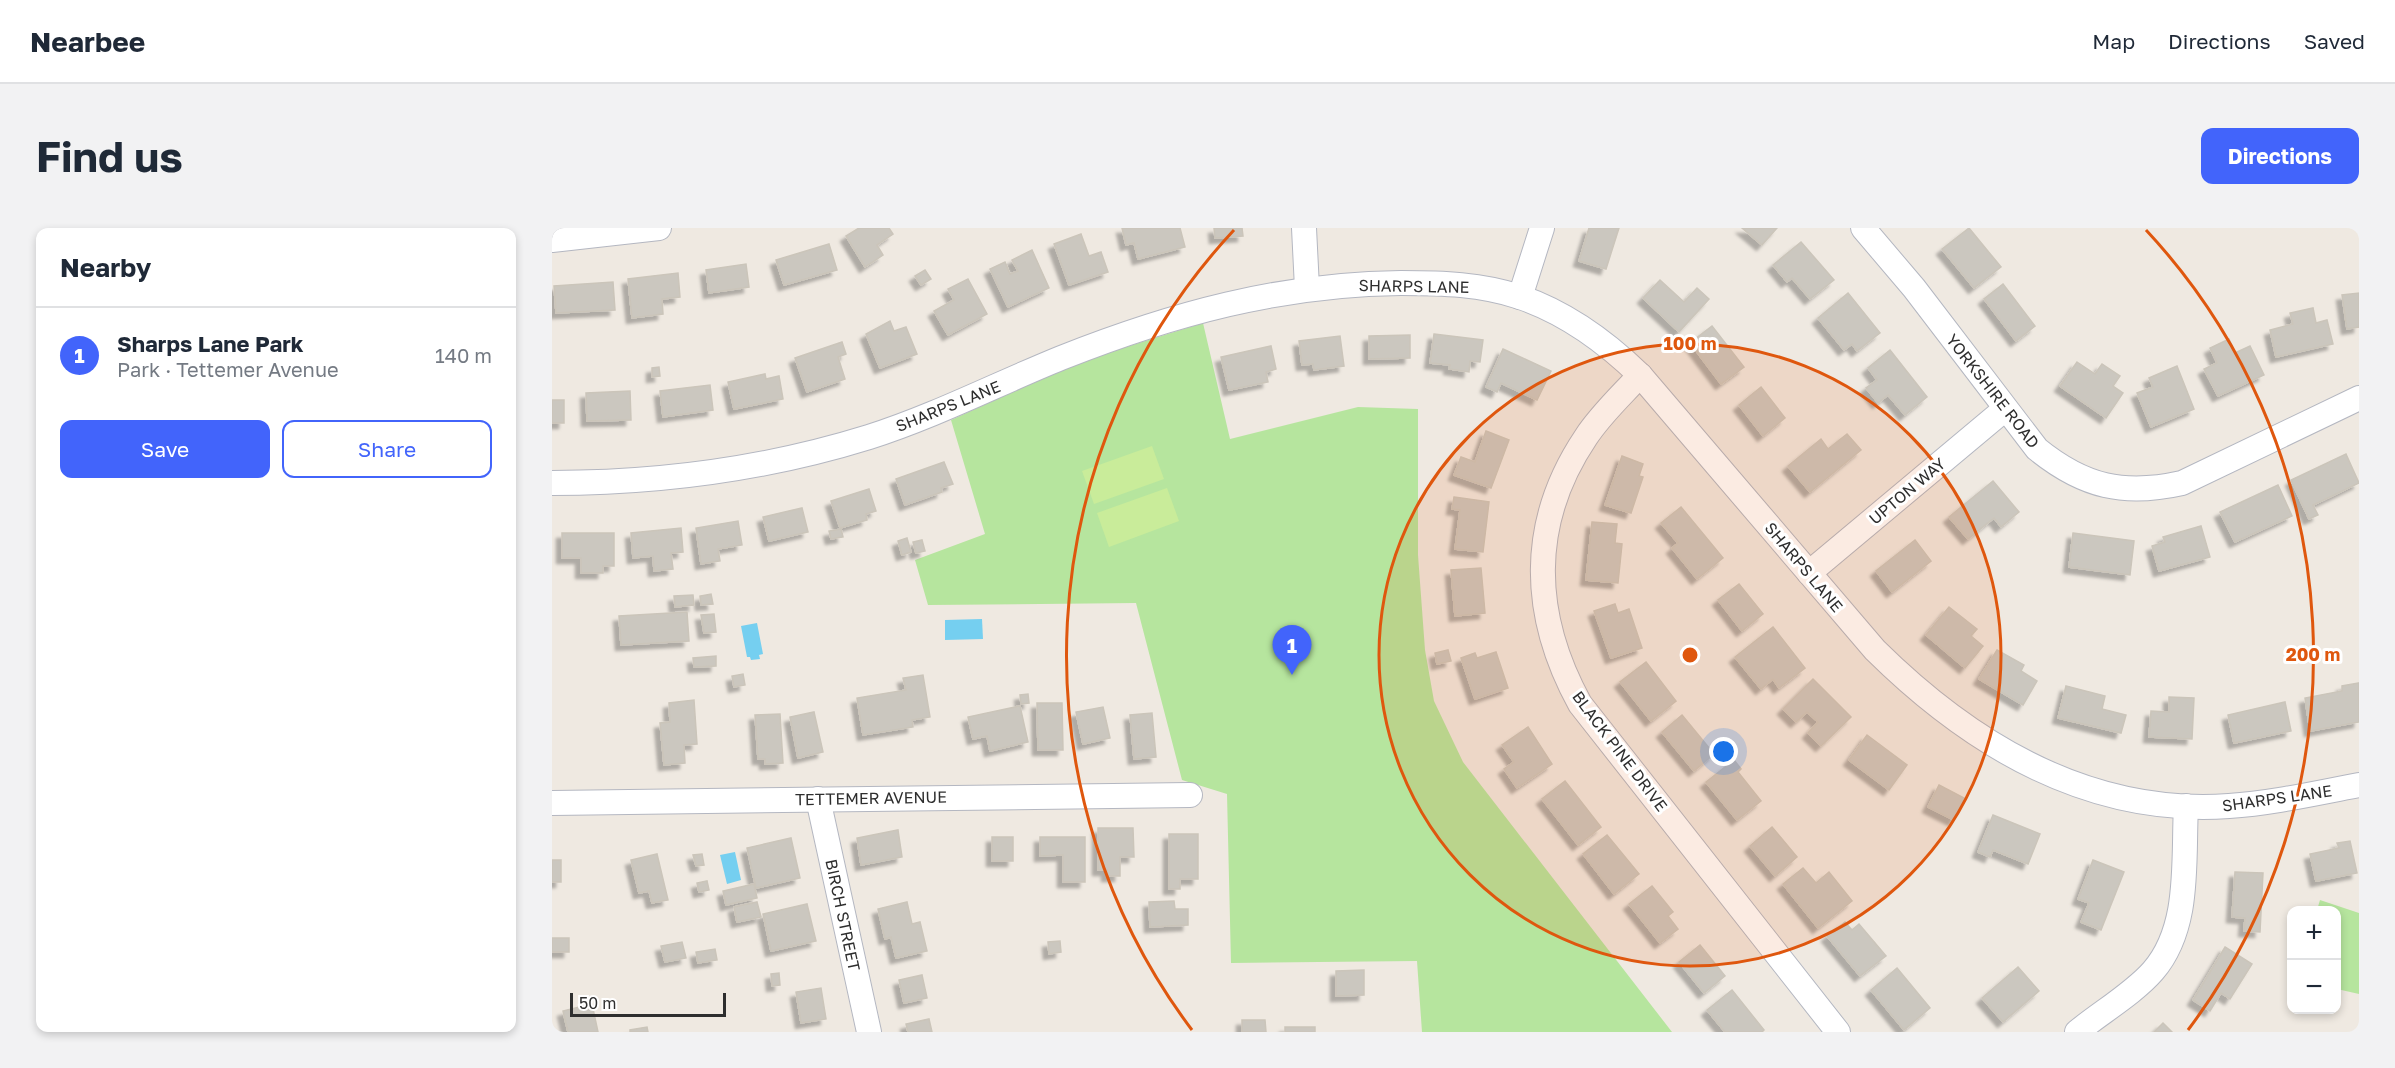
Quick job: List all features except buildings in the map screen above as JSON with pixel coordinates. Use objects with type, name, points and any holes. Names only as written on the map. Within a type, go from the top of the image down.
[{"type":"street","points":[[552,240],[659,228]]},
{"type":"street","points":[[1304,228],[1307,288]]},
{"type":"street","points":[[1520,297],[1542,228]]},
{"type":"street","name":"YORKSHIRE ROAD","points":[[1863,228],[1914,288],[2037,449],[2057,465],[2100,485],[2127,489],[2155,489],[2182,483],[2359,398]]},
{"type":"street","name":"SHARPS LANE","points":[[552,483],[672,478],[739,469],[806,455],[871,436],[935,413],[1061,358],[1134,332],[1233,302],[1307,288],[1359,284],[1444,283],[1478,287],[1520,297],[1558,313],[1593,333],[1640,375],[1875,650],[1914,689],[1957,723],[1995,747],[2040,770],[2079,786],[2121,797],[2186,806],[2267,802],[2359,785]]},
{"type":"street","name":"BLACK PINE DRIVE","points":[[1640,375],[1587,435],[1568,466],[1553,501],[1545,537],[1542,570],[1544,603],[1551,640],[1564,675],[1580,704],[1838,1032]]},
{"type":"street","name":"UPTON WAY","points":[[1809,573],[2005,409]]},
{"type":"street","name":"TETTEMER AVENUE","points":[[552,803],[1190,795]]},
{"type":"street","name":"BIRCH STREET","points":[[818,799],[869,1032]]},
{"type":"street","points":[[2077,1032],[2151,973],[2165,954],[2176,930],[2180,907],[2186,806]]},
{"type":"green space","points":[[1203,323],[1230,439],[1358,407],[1418,409],[1418,555],[1425,650],[1434,701],[1463,762],[1672,1032],[1422,1032],[1417,961],[1231,963],[1227,794],[1182,780],[1136,603],[928,605],[915,560],[985,534],[951,420],[1081,361]]},
{"type":"green space","points":[[1152,446],[1164,479],[1094,504],[1082,471]]},
{"type":"green space","points":[[1167,488],[1179,521],[1109,547],[1097,513]]},
{"type":"green space","points":[[2320,900],[2338,906],[2318,906]]},
{"type":"green space","points":[[2341,907],[2359,913],[2359,994],[2341,990]]},
{"type":"water","points":[[982,619],[983,639],[945,640],[945,620]]},
{"type":"water","points":[[757,623],[763,654],[759,655],[760,659],[751,660],[747,657],[741,626]]},
{"type":"water","points":[[735,852],[741,880],[727,884],[720,855]]},
{"type":"place","name":"Sharps Lane Park","points":[[1292,675]]}]
